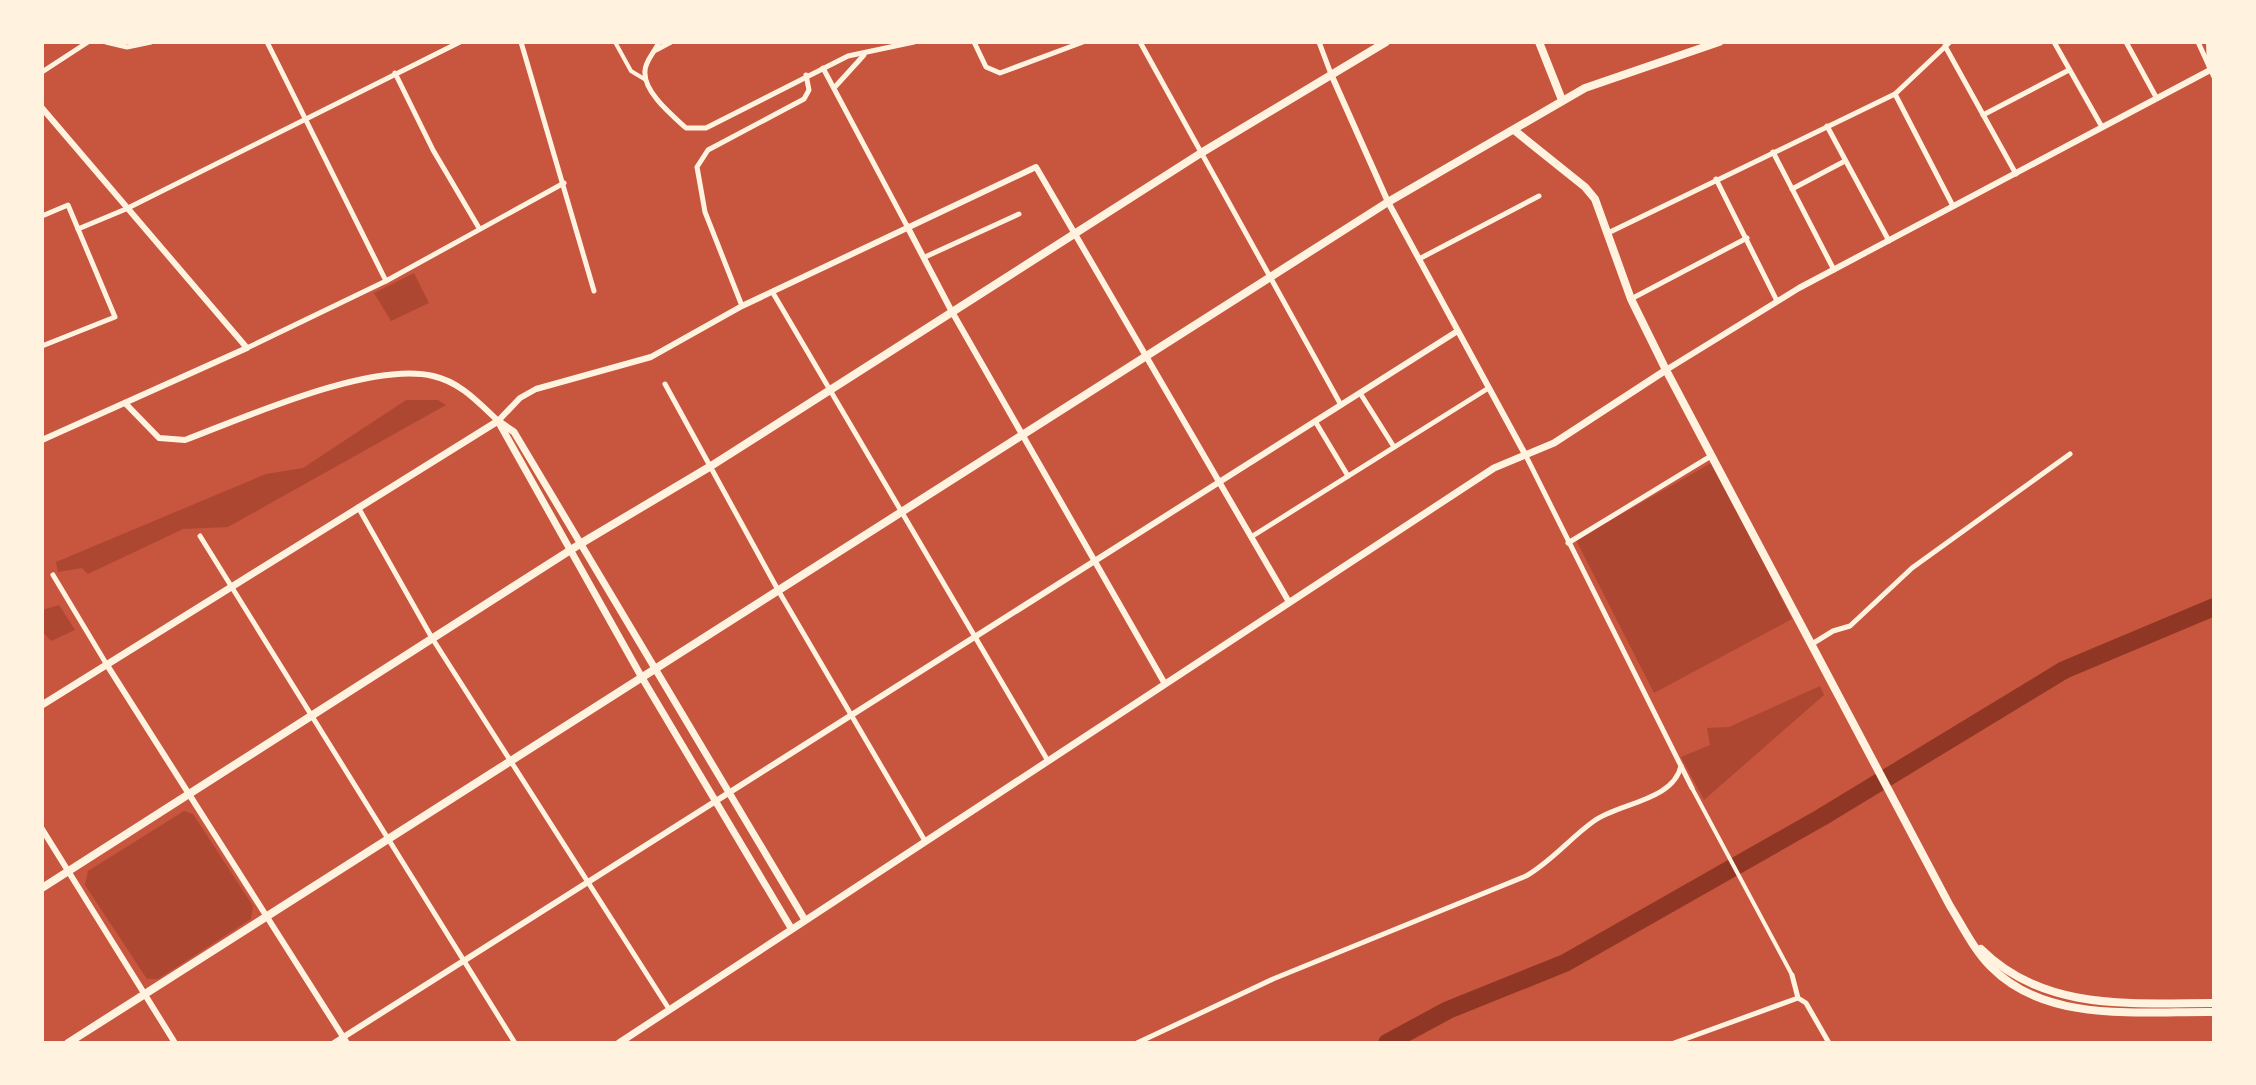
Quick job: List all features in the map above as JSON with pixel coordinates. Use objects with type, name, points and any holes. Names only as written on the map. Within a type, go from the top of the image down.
[{"type":"main road","points":[[42,888],[570,550],[711,466],[951,310],[1201,153],[1386,42]]},
{"type":"main road","points":[[1539,42],[1562,100]]},
{"type":"main road","points":[[68,1043],[1388,202],[1562,100],[1626,71],[1719,42]]},
{"type":"main road","points":[[1514,130],[1585,187],[1598,206],[1631,299],[1666,370],[1950,906],[1999,975],[2021,990],[2046,1000],[2110,1011],[2214,1012]]},
{"type":"main road","points":[[619,1043],[1494,468],[1554,443],[1666,370]]},
{"type":"main road","points":[[42,705],[498,421]]},
{"type":"main road","points":[[498,421],[514,432],[805,920]]},
{"type":"main road","points":[[498,421],[641,676],[791,928]]},
{"type":"main road","points":[[1964,928],[1991,959],[2013,974],[2064,996],[2108,1003],[2214,1003]]},
{"type":"street","points":[[42,72],[88,42]]},
{"type":"street","points":[[106,42],[127,47],[151,42]]},
{"type":"street","points":[[267,42],[386,281]]},
{"type":"street","points":[[78,229],[126,209],[460,42]]},
{"type":"street","points":[[521,42],[594,291]]},
{"type":"street","points":[[615,42],[631,71],[646,80],[670,113],[686,128],[695,129],[706,128],[848,56],[914,42]]},
{"type":"street","points":[[646,80],[647,63],[659,42]]},
{"type":"street","points":[[655,51],[671,42]]},
{"type":"street","points":[[974,42],[992,72],[1008,71],[1083,42]]},
{"type":"street","points":[[1140,42],[1341,405]]},
{"type":"street","points":[[1319,42],[1388,202],[1526,456],[1692,788],[1792,975],[1798,998],[1806,1003],[1829,1043]]},
{"type":"street","points":[[2054,42],[2103,128]]},
{"type":"street","points":[[2126,42],[2156,97]]},
{"type":"street","points":[[2198,42],[2213,72]]},
{"type":"street","points":[[2209,42],[2213,72]]},
{"type":"street","points":[[1608,233],[1895,94],[1948,44],[2016,175]]},
{"type":"street","points":[[834,88],[864,55]]},
{"type":"street","points":[[823,68],[951,310],[1165,684]]},
{"type":"street","points":[[1983,115],[2069,70]]},
{"type":"street","points":[[1666,370],[1777,301],[2156,97],[2213,72]]},
{"type":"street","points":[[395,73],[433,150],[479,228]]},
{"type":"street","points":[[742,306],[705,212],[697,167],[708,150],[804,99],[809,90],[806,75]]},
{"type":"street","points":[[1895,94],[1954,208]]},
{"type":"street","points":[[42,108],[45,117],[247,348]]},
{"type":"street","points":[[1827,126],[1890,242]]},
{"type":"street","points":[[1773,152],[1834,270]]},
{"type":"street","points":[[1792,189],[1845,161]]},
{"type":"street","points":[[125,403],[159,438],[185,440],[332,386],[404,374],[432,376],[461,387],[498,421],[520,398],[536,389],[651,357],[742,306],[1036,167],[1289,602]]},
{"type":"street","points":[[1716,179],[1777,301]]},
{"type":"street","points":[[42,440],[247,348],[386,281],[564,183]]},
{"type":"street","points":[[1419,259],[1539,196]]},
{"type":"street","points":[[42,216],[68,205],[115,317],[44,345],[42,334]]},
{"type":"street","points":[[925,257],[1019,214]]},
{"type":"street","points":[[1631,299],[1747,238]]},
{"type":"street","points":[[773,293],[1048,761]]},
{"type":"street","points":[[334,1043],[345,1040],[463,960],[1456,332]]},
{"type":"street","points":[[665,384],[778,590],[925,841]]},
{"type":"street","points":[[1251,537],[1487,389]]},
{"type":"street","points":[[1360,393],[1394,447]]},
{"type":"street","points":[[1315,421],[1348,476]]},
{"type":"street","points":[[1812,644],[1833,631],[1850,626],[1912,568],[2070,454]]},
{"type":"street","points":[[1568,543],[1712,455]]},
{"type":"street","points":[[358,507],[432,638],[669,1009]]},
{"type":"street","points":[[200,536],[229,588],[515,1043]]},
{"type":"street","points":[[53,575],[345,1040]]},
{"type":"street","points":[[1137,1043],[1302,966],[1526,876],[1546,864],[1594,821],[1661,791],[1675,780],[1681,766]]},
{"type":"street","points":[[42,829],[175,1043]]},
{"type":"street","points":[[1674,1043],[1798,998]]},
{"type":"shaded area","points":[[414,273],[429,303],[391,321],[374,293]]},
{"type":"shaded area","points":[[406,400],[438,400],[446,405],[228,527],[183,529],[88,574],[82,568],[58,572],[56,562],[266,474],[303,468]]},
{"type":"shaded area","points":[[1713,462],[1792,619],[1654,693],[1576,540]]},
{"type":"shaded area","points":[[59,605],[75,630],[51,641],[42,631],[42,610]]},
{"type":"shaded area","points":[[1820,686],[1824,695],[1704,800],[1681,757],[1710,745],[1707,728],[1729,727]]},
{"type":"shaded area","points":[[184,811],[193,814],[253,906],[251,919],[158,979],[147,979],[85,885],[88,871]]},
{"type":"waterway","points":[[1387,1043],[1448,1010],[1565,963],[1822,817],[2064,670],[2214,607]]}]
